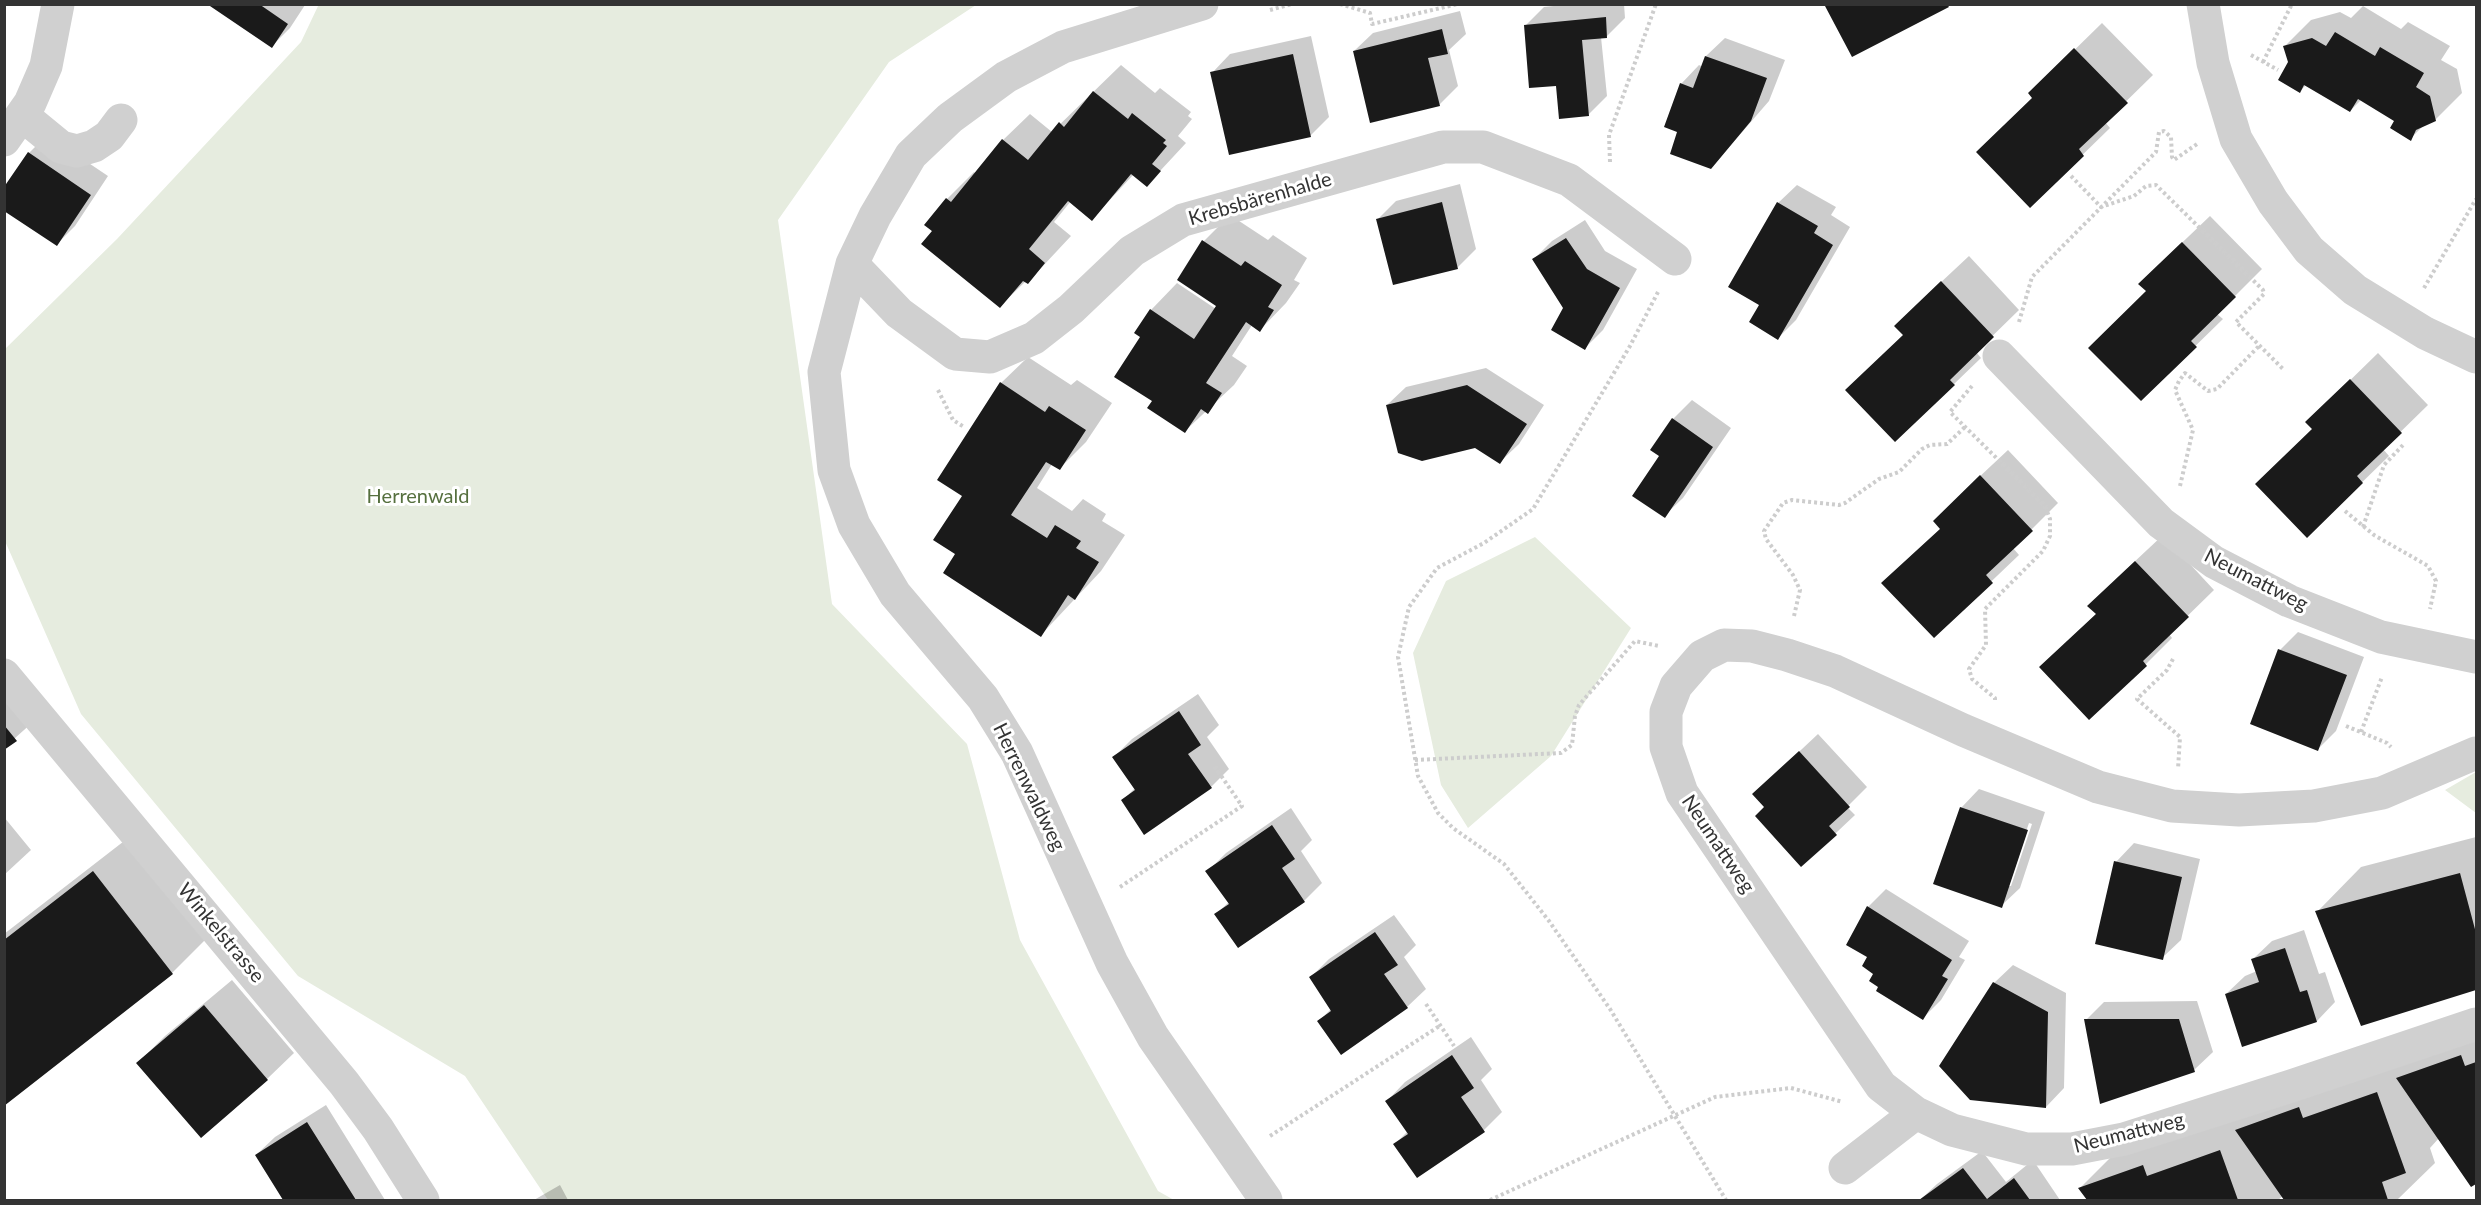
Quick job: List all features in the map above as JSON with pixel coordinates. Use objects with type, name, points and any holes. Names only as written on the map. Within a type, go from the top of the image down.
[{"type":"street","points":[[58,4],[46,66],[30,103],[13,127],[61,147],[77,151],[94,146],[109,136],[121,120]]},
{"type":"street","name":"Herrenwaldweg","points":[[1202,4],[1062,47],[1006,77],[959,111],[911,155],[875,216],[852,264],[824,372],[834,470],[854,525],[895,594],[983,699],[1017,753],[1112,963],[1153,1037],[1266,1200]]},
{"type":"street","points":[[2203,4],[2213,63],[2236,139],[2273,202],[2309,250],[2355,290],[2425,333],[2476,357]]},
{"type":"street","name":"Krebsbärenhalde","points":[[852,264],[898,312],[955,354],[990,357],[1034,338],[1071,309],[1132,251],[1183,220],[1443,147],[1483,147],[1569,180],[1675,259]]},
{"type":"street","name":"Neumattweg","points":[[1999,356],[2161,523],[2214,562],[2289,601],[2381,637],[2476,657]]},
{"type":"street","name":"Neumattweg","points":[[2476,753],[2382,793],[2314,806],[2239,810],[2172,806],[2098,787],[1963,730],[1835,671],[1752,646],[1724,645],[1702,656],[1676,686],[1666,712],[1666,747],[1682,793],[1881,1086],[1916,1113],[1952,1130],[2026,1149],[2072,1149],[2124,1139],[2476,1024]]},
{"type":"street","name":"Winkelstrasse","points":[[4,675],[344,1083],[384,1138],[423,1200]]},
{"type":"street","points":[[1845,1168],[1916,1113]]},
{"type":"path","points":[[1270,10],[1292,4]]},
{"type":"path","points":[[1340,4],[1370,14],[1372,24],[1458,4]]},
{"type":"path","points":[[1611,211],[1609,135],[1656,4]]},
{"type":"path","points":[[2263,62],[2292,4]]},
{"type":"path","points":[[2018,326],[2032,277],[2156,152],[2159,132],[2164,131],[2171,137],[2174,160],[2197,143]]},
{"type":"path","points":[[2071,176],[2101,207]]},
{"type":"path","points":[[2101,207],[2134,196],[2146,186],[2156,185],[2263,290],[2264,294],[2236,322],[2283,369]]},
{"type":"path","points":[[2419,297],[2476,200]]},
{"type":"path","points":[[1675,259],[1630,346],[1533,509],[1484,543],[1437,568],[1408,607],[1398,657],[1418,776],[1438,813],[1453,828],[1504,864],[1549,921],[1610,1010],[1726,1200]]},
{"type":"path","points":[[2178,494],[2193,430],[2175,390],[2179,381],[2185,373],[2208,391],[2217,388],[2260,345]]},
{"type":"path","points":[[1978,381],[1950,411],[2045,506],[2050,519],[2050,536],[2043,551],[1985,609],[1986,645],[1969,669],[1972,679],[1995,698]]},
{"type":"path","points":[[936,386],[953,420],[964,427]]},
{"type":"path","points":[[1794,618],[1800,590],[1793,575],[1766,538],[1764,531],[1783,503],[1792,500],[1839,505],[1845,503],[1879,479],[1899,472],[1922,449],[1930,445],[1947,444],[1965,427]]},
{"type":"path","points":[[2363,527],[2384,465],[2403,445]]},
{"type":"path","points":[[2345,511],[2363,527],[2428,566],[2436,581],[2432,600]]},
{"type":"path","points":[[1415,759],[1561,753],[1572,745],[1575,716],[1579,705],[1635,641],[1640,640],[1662,647]]},
{"type":"path","points":[[2173,659],[2167,670],[2137,699],[2180,736],[2178,766]]},
{"type":"path","points":[[2361,732],[2385,669]]},
{"type":"path","points":[[2346,726],[2387,743],[2397,755]]},
{"type":"path","points":[[1122,885],[1242,806],[1215,767]]},
{"type":"path","points":[[1426,1004],[1454,1046]]},
{"type":"path","points":[[1236,1158],[1441,1025]]},
{"type":"path","points":[[1490,1200],[1715,1097],[1791,1088],[1854,1105]]},
{"type":"green space","name":"Herrenwald","points":[[319,4],[976,5],[889,62],[778,220],[832,604],[967,744],[1020,940],[1158,1191],[1174,1200],[548,1200],[465,1076],[298,976],[81,714],[5,541],[5,349],[117,239],[301,42]]},
{"type":"green space","points":[[1535,537],[1631,628],[1551,756],[1468,828],[1441,785],[1413,653],[1446,581]]},
{"type":"green space","points":[[2476,772],[2476,813],[2445,790]]},
{"type":"building","points":[[207,4],[259,4],[288,24],[272,48]]},
{"type":"building","points":[[1827,4],[1947,4],[1949,7],[1852,57],[1825,6]]},
{"type":"building","points":[[1606,17],[1607,38],[1582,40],[1589,116],[1559,119],[1556,86],[1529,88],[1524,25]]},
{"type":"building","points":[[1442,29],[1448,54],[1428,58],[1440,106],[1370,123],[1353,51]]},
{"type":"building","points":[[2335,32],[2375,56],[2380,47],[2424,73],[2416,87],[2430,96],[2436,121],[2416,130],[2411,141],[2390,128],[2394,121],[2358,99],[2350,112],[2304,85],[2300,93],[2278,80],[2288,62],[2283,46],[2312,38],[2326,46]]},
{"type":"building","points":[[2074,48],[2128,103],[2079,149],[2084,156],[2030,208],[1976,152],[2032,98],[2028,93]]},
{"type":"building","points":[[1293,54],[1311,137],[1229,155],[1210,72]]},
{"type":"building","points":[[1705,56],[1767,78],[1751,121],[1711,169],[1670,154],[1677,132],[1664,127],[1680,83],[1693,88]]},
{"type":"building","points":[[1093,91],[1128,119],[1132,113],[1166,140],[1163,143],[1167,146],[1152,164],[1161,171],[1147,187],[1131,174],[1092,221],[1068,201],[1029,249],[1045,263],[1028,284],[1023,281],[1000,308],[921,244],[932,231],[924,225],[946,198],[951,202],[1002,139],[1028,160],[1059,122],[1064,127]]},
{"type":"building","points":[[28,152],[91,195],[57,246],[4,211],[4,187]]},
{"type":"building","points":[[1442,202],[1458,269],[1393,285],[1376,219]]},
{"type":"building","points":[[1777,202],[1818,226],[1814,233],[1833,245],[1778,340],[1749,322],[1759,305],[1728,287]]},
{"type":"building","points":[[1566,238],[1587,269],[1620,288],[1585,350],[1551,330],[1563,308],[1532,259]]},
{"type":"building","points":[[1202,240],[1241,266],[1245,261],[1282,285],[1268,307],[1274,310],[1260,332],[1246,322],[1206,383],[1222,393],[1208,414],[1201,409],[1185,433],[1147,408],[1152,401],[1114,377],[1140,337],[1134,333],[1150,309],[1194,339],[1216,306],[1177,280]]},
{"type":"building","points":[[2182,242],[2236,297],[2191,341],[2197,347],[2141,401],[2088,348],[2146,291],[2138,284]]},
{"type":"building","points":[[1941,281],[1994,337],[1950,380],[1955,385],[1895,442],[1845,390],[1903,335],[1894,326]]},
{"type":"building","points":[[2350,379],[2402,433],[2357,476],[2363,483],[2307,538],[2255,484],[2312,429],[2305,422]]},
{"type":"building","points":[[1000,382],[1045,412],[1049,406],[1086,430],[1060,470],[1046,462],[1011,515],[1047,538],[1055,525],[1081,541],[1076,548],[1099,562],[1075,600],[1068,595],[1041,637],[943,573],[955,554],[933,540],[962,496],[937,480]]},
{"type":"building","points":[[1467,385],[1527,424],[1500,464],[1475,448],[1422,461],[1398,453],[1386,405]]},
{"type":"building","points":[[1672,418],[1713,447],[1665,518],[1632,496],[1659,456],[1650,450]]},
{"type":"building","points":[[1980,475],[2033,531],[1986,575],[1993,583],[1934,638],[1881,583],[1940,529],[1933,521]]},
{"type":"building","points":[[2135,561],[2189,617],[2143,661],[2147,666],[2089,720],[2039,667],[2096,614],[2087,606]]},
{"type":"building","points":[[2278,649],[2347,675],[2318,751],[2250,724]]},
{"type":"building","points":[[1179,711],[1201,745],[1188,754],[1212,788],[1144,835],[1121,800],[1135,790],[1112,757]]},
{"type":"building","points":[[4,725],[17,741],[4,750]]},
{"type":"building","points":[[1799,751],[1850,807],[1829,826],[1837,835],[1801,867],[1755,816],[1764,807],[1752,794]]},
{"type":"building","points":[[1960,807],[2028,830],[2002,908],[1933,884]]},
{"type":"building","points":[[1272,825],[1295,859],[1282,868],[1305,902],[1238,948],[1214,914],[1229,904],[1205,871]]},
{"type":"building","points":[[2114,861],[2182,877],[2163,960],[2095,944]]},
{"type":"building","points":[[93,871],[173,974],[4,1106],[4,940]]},
{"type":"building","points":[[2460,873],[2476,933],[2476,990],[2361,1026],[2315,911]]},
{"type":"building","points":[[1867,906],[1952,960],[1942,976],[1948,979],[1923,1020],[1876,991],[1878,987],[1869,981],[1873,974],[1862,966],[1867,957],[1846,945]]},
{"type":"building","points":[[1375,932],[1398,965],[1384,974],[1408,1008],[1341,1055],[1317,1021],[1331,1011],[1309,977]]},
{"type":"building","points":[[2285,948],[2300,992],[2307,990],[2317,1022],[2242,1047],[2225,994],[2259,982],[2251,959]]},
{"type":"building","points":[[1993,982],[2048,1012],[2046,1108],[1970,1100],[1939,1066]]},
{"type":"building","points":[[204,1005],[268,1080],[201,1138],[136,1063]]},
{"type":"building","points":[[2084,1019],[2179,1019],[2195,1072],[2100,1104]]},
{"type":"building","points":[[1452,1055],[1474,1088],[1461,1097],[1485,1132],[1417,1178],[1393,1144],[1408,1134],[1385,1101]]},
{"type":"building","points":[[2461,1055],[2465,1066],[2476,1062],[2476,1184],[2471,1187],[2396,1078]]},
{"type":"building","points":[[2377,1092],[2406,1173],[2382,1182],[2388,1200],[2284,1200],[2235,1130],[2299,1107],[2303,1118]]},
{"type":"building","points":[[307,1122],[356,1200],[283,1200],[255,1155]]},
{"type":"building","points":[[2220,1150],[2238,1200],[2087,1200],[2078,1188],[2143,1165],[2147,1176]]},
{"type":"building","points":[[1963,1168],[1987,1199],[2014,1178],[2030,1200],[1919,1200]]}]
